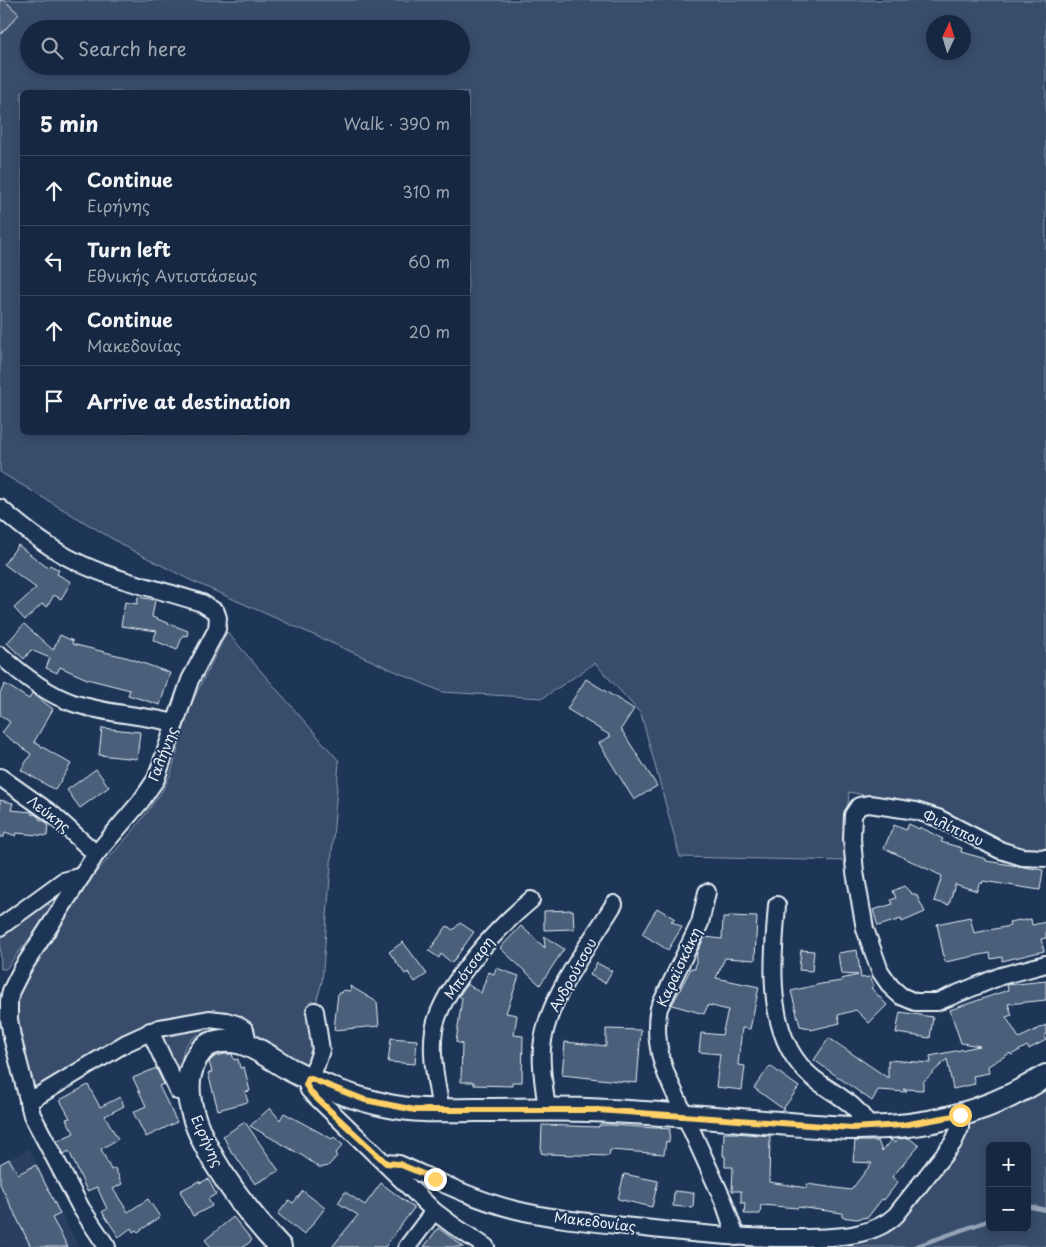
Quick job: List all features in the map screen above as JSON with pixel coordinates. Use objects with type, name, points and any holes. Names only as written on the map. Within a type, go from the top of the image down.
[{"type":"street","name":"Γαλήνης","points":[[0,508],[50,547],[73,560],[119,579],[202,603],[216,612],[218,621],[216,633],[190,680],[158,773],[149,790],[96,854],[22,969],[4,1004],[28,1102],[37,1126],[86,1216],[107,1247]]},
{"type":"street","points":[[0,655],[40,686],[71,702],[95,709],[175,723]]},
{"type":"street","name":"Λεύκης","points":[[0,777],[52,814],[96,854]]},
{"type":"street","name":"Φιλίππου","points":[[1046,858],[1022,856],[1000,850],[928,814],[872,804],[859,806],[853,815],[852,839],[855,879],[862,918],[876,964],[883,977],[899,994],[915,1002],[937,1002],[1001,976],[1046,964]]},
{"type":"street","points":[[0,927],[59,884],[82,876]]},
{"type":"street","name":"Καραϊσκάκη","points":[[707,892],[702,919],[664,998],[658,1016],[659,1044],[662,1062],[684,1116],[724,1202],[736,1237]]},
{"type":"street","name":"Μπότσαρη","points":[[441,1110],[433,1048],[435,1026],[441,1009],[455,985],[492,937],[531,900]]},
{"type":"street","name":"Ανδρούτσου","points":[[547,1110],[541,1056],[546,1028],[561,990],[614,904]]},
{"type":"street","points":[[777,905],[774,982],[778,1018],[787,1043],[795,1058],[805,1070],[850,1104],[865,1120],[869,1128]]},
{"type":"street","points":[[315,1011],[321,1050],[306,1085],[312,1094],[434,1211],[460,1231],[486,1247]]},
{"type":"street","points":[[28,1102],[97,1060],[150,1031],[209,1019],[226,1021],[236,1024],[245,1030],[248,1046]]},
{"type":"street","points":[[150,1031],[178,1091],[189,1092]]},
{"type":"street","name":"Ειρήνης","points":[[280,1247],[249,1213],[221,1172],[201,1134],[192,1109],[189,1092],[192,1067],[198,1056],[207,1046],[228,1040],[248,1046],[309,1078],[360,1098],[388,1106],[415,1110],[598,1110],[869,1128],[919,1123],[960,1115],[994,1104],[1046,1076]]},
{"type":"street","name":"Μακεδονίας","points":[[386,1163],[399,1164],[492,1203],[530,1213],[682,1233],[783,1239],[836,1237],[864,1232],[885,1224],[900,1211],[950,1148],[960,1128],[960,1115]]},
{"type":"street","points":[[407,1247],[434,1211]]},
{"type":"shaded area","points":[[0,0],[1046,0],[1046,851],[1008,845],[883,799],[849,792],[847,816],[849,861],[680,857],[641,714],[595,663],[543,698],[442,692],[190,580],[128,548],[0,472]]},
{"type":"shaded area","points":[[227,632],[339,761],[322,982],[316,1003],[317,1042],[310,1068],[264,1042],[241,1022],[210,1014],[37,1089],[33,1088],[17,1032],[16,1007],[21,985],[65,914],[89,880],[133,831],[161,793],[171,773],[190,706]]},
{"type":"shaded area","points":[[49,904],[51,907],[48,914],[6,969],[1,969],[0,939],[37,909]]},
{"type":"shaded area","points":[[205,1025],[227,1029],[209,1031],[191,1040],[184,1049],[178,1076],[162,1039],[165,1032]]},
{"type":"shaded area","points":[[1046,1085],[1046,1247],[803,1247],[847,1244],[872,1238],[966,1128],[968,1123]]},
{"type":"shaded area","points":[[29,1149],[79,1247],[0,1247],[0,1164]]},
{"type":"building","points":[[0,0],[4,0],[19,14],[0,35]]},
{"type":"building","points":[[18,545],[48,568],[50,565],[59,570],[57,574],[71,582],[61,599],[54,595],[47,607],[42,604],[25,620],[14,608],[36,588],[4,564]]},
{"type":"building","points":[[138,597],[155,600],[152,617],[188,631],[187,636],[183,635],[177,650],[153,640],[157,631],[121,626],[125,602],[137,604]]},
{"type":"building","points":[[24,624],[53,650],[60,635],[73,641],[72,644],[129,658],[170,673],[160,705],[128,695],[130,690],[87,679],[60,667],[57,673],[46,668],[50,658],[31,650],[24,659],[7,643]]},
{"type":"building","points":[[586,679],[634,709],[621,729],[657,786],[634,800],[599,743],[611,736],[567,709]]},
{"type":"building","points":[[5,684],[29,699],[32,693],[53,709],[34,742],[71,764],[55,790],[21,770],[31,754],[2,733],[10,722],[0,715],[0,693]]},
{"type":"building","points":[[102,728],[140,732],[137,759],[99,755]]},
{"type":"building","points":[[96,769],[109,787],[80,808],[67,790]]},
{"type":"building","points":[[0,800],[13,803],[11,810],[32,812],[32,815],[34,814],[46,822],[48,824],[47,836],[17,833],[16,836],[5,832],[4,837],[0,837]]},
{"type":"building","points":[[909,824],[919,829],[920,827],[943,839],[941,842],[962,848],[961,852],[986,859],[986,861],[1043,870],[1040,890],[983,881],[982,884],[979,883],[977,891],[955,884],[949,905],[934,901],[942,876],[884,848],[894,825],[906,830]]},
{"type":"building","points":[[904,886],[912,894],[916,894],[925,912],[902,922],[901,919],[878,926],[873,910],[893,904],[891,900],[896,898],[893,891]]},
{"type":"building","points":[[657,908],[675,919],[671,921],[682,927],[668,950],[642,934]]},
{"type":"building","points":[[573,910],[574,929],[544,930],[544,911]]},
{"type":"building","points":[[729,916],[757,917],[755,960],[725,958],[716,978],[759,987],[750,1029],[742,1028],[738,1065],[745,1066],[742,1090],[716,1087],[720,1054],[699,1052],[701,1033],[722,1035],[728,1010],[708,1005],[704,1014],[672,1005],[691,968],[695,969],[697,952],[705,937],[722,939],[723,918],[729,918]]},
{"type":"building","points":[[970,917],[974,933],[1010,926],[1009,922],[1020,920],[1031,919],[1032,925],[1046,922],[1046,938],[1041,939],[1044,951],[1002,961],[1002,957],[991,959],[990,953],[945,962],[937,924]]},
{"type":"building","points":[[460,923],[474,932],[452,963],[441,954],[439,958],[429,951],[447,926],[453,930]]},
{"type":"building","points":[[521,926],[545,948],[544,936],[564,949],[540,985],[500,948]]},
{"type":"building","points":[[403,942],[427,974],[415,982],[408,972],[405,974],[389,952]]},
{"type":"building","points":[[801,950],[814,951],[812,971],[799,970]]},
{"type":"building","points":[[857,950],[861,978],[870,977],[874,986],[871,988],[887,1005],[869,1023],[856,1010],[838,1015],[840,1023],[811,1030],[810,1028],[800,1026],[791,991],[842,981],[841,979],[858,975],[841,974],[838,953]]},
{"type":"building","points":[[597,963],[612,971],[605,983],[590,975]]},
{"type":"building","points":[[496,968],[519,976],[506,1013],[517,1015],[514,1035],[523,1036],[522,1082],[512,1082],[512,1086],[474,1085],[474,1082],[461,1082],[462,1044],[456,1042],[462,998],[459,996],[467,984],[481,993],[488,972],[494,974]]},
{"type":"building","points":[[1046,981],[1046,1000],[1008,1004],[1012,1015],[1006,1017],[1019,1038],[1046,1025],[1046,1035],[1044,1036],[1046,1040],[1029,1049],[1027,1046],[1011,1055],[1010,1053],[988,1066],[989,1073],[973,1076],[975,1084],[953,1089],[947,1059],[923,1082],[923,1090],[903,1089],[907,1092],[878,1090],[872,1101],[814,1060],[829,1038],[888,1078],[888,1060],[931,1063],[930,1056],[980,1046],[961,1043],[950,1010],[1008,990],[1007,985]]},
{"type":"building","points":[[350,986],[377,1002],[379,1026],[334,1030],[338,993],[342,993],[343,990],[351,991]]},
{"type":"building","points":[[900,1012],[933,1017],[930,1038],[896,1033]]},
{"type":"building","points":[[606,1029],[641,1030],[637,1083],[562,1075],[565,1042],[606,1046]]},
{"type":"building","points":[[391,1038],[417,1040],[415,1064],[388,1062]]},
{"type":"building","points":[[232,1054],[234,1060],[238,1059],[240,1068],[244,1067],[250,1091],[245,1092],[248,1102],[218,1110],[208,1073],[212,1072],[209,1062],[214,1057]]},
{"type":"building","points":[[770,1066],[799,1087],[783,1109],[754,1088]]},
{"type":"building","points":[[156,1068],[164,1084],[159,1086],[177,1122],[146,1137],[133,1112],[146,1106],[133,1078]]},
{"type":"building","points":[[88,1085],[100,1107],[120,1097],[124,1106],[105,1116],[118,1139],[101,1149],[111,1170],[115,1168],[122,1184],[113,1189],[128,1212],[148,1199],[160,1217],[138,1232],[136,1230],[133,1232],[131,1228],[119,1237],[102,1212],[107,1209],[97,1187],[87,1191],[69,1151],[64,1154],[57,1141],[74,1133],[66,1119],[70,1118],[60,1100]]},
{"type":"building","points":[[270,1108],[280,1120],[284,1113],[332,1139],[334,1137],[343,1145],[335,1154],[337,1156],[328,1166],[320,1168],[303,1156],[250,1126]]},
{"type":"building","points":[[245,1122],[279,1171],[255,1184],[233,1155],[223,1136]]},
{"type":"building","points":[[542,1125],[599,1127],[599,1125],[611,1125],[670,1129],[669,1142],[666,1141],[664,1154],[610,1150],[609,1156],[546,1154],[541,1153]]},
{"type":"building","points":[[724,1133],[770,1136],[769,1182],[807,1188],[807,1184],[851,1190],[872,1163],[853,1162],[855,1141],[878,1141],[882,1151],[891,1140],[895,1143],[897,1139],[909,1138],[919,1146],[892,1177],[898,1182],[868,1217],[856,1219],[842,1217],[842,1213],[798,1207],[761,1205],[760,1214],[744,1214],[745,1203],[741,1203],[741,1191],[732,1191],[733,1167],[725,1167],[725,1156],[723,1156]]},
{"type":"building","points":[[9,1159],[18,1174],[36,1165],[60,1214],[52,1218],[68,1247],[31,1247],[0,1184],[0,1164]]},
{"type":"building","points":[[624,1174],[658,1181],[652,1207],[618,1199]]},
{"type":"building","points":[[208,1179],[216,1194],[208,1199],[212,1206],[193,1216],[180,1191],[199,1181],[200,1183]]},
{"type":"building","points":[[381,1183],[414,1208],[385,1247],[332,1247],[358,1215],[338,1203],[345,1192],[365,1205]]},
{"type":"building","points":[[303,1191],[325,1208],[304,1235],[278,1214],[289,1200],[293,1203]]},
{"type":"building","points":[[674,1191],[694,1193],[693,1208],[673,1206]]},
{"type":"building","points":[[233,1217],[252,1240],[244,1247],[211,1247],[205,1240]]},
{"type":"building","points":[[438,1228],[464,1247],[424,1247]]},
{"type":"waterway","points":[[1031,1207],[1046,1210]]},
{"type":"waterway","points":[[914,1247],[986,1221]]},
{"type":"route","points":[[435,1179],[399,1164],[386,1163],[312,1094],[306,1085],[309,1078],[365,1100],[415,1110],[598,1110],[852,1128],[903,1125],[960,1115]]}]
